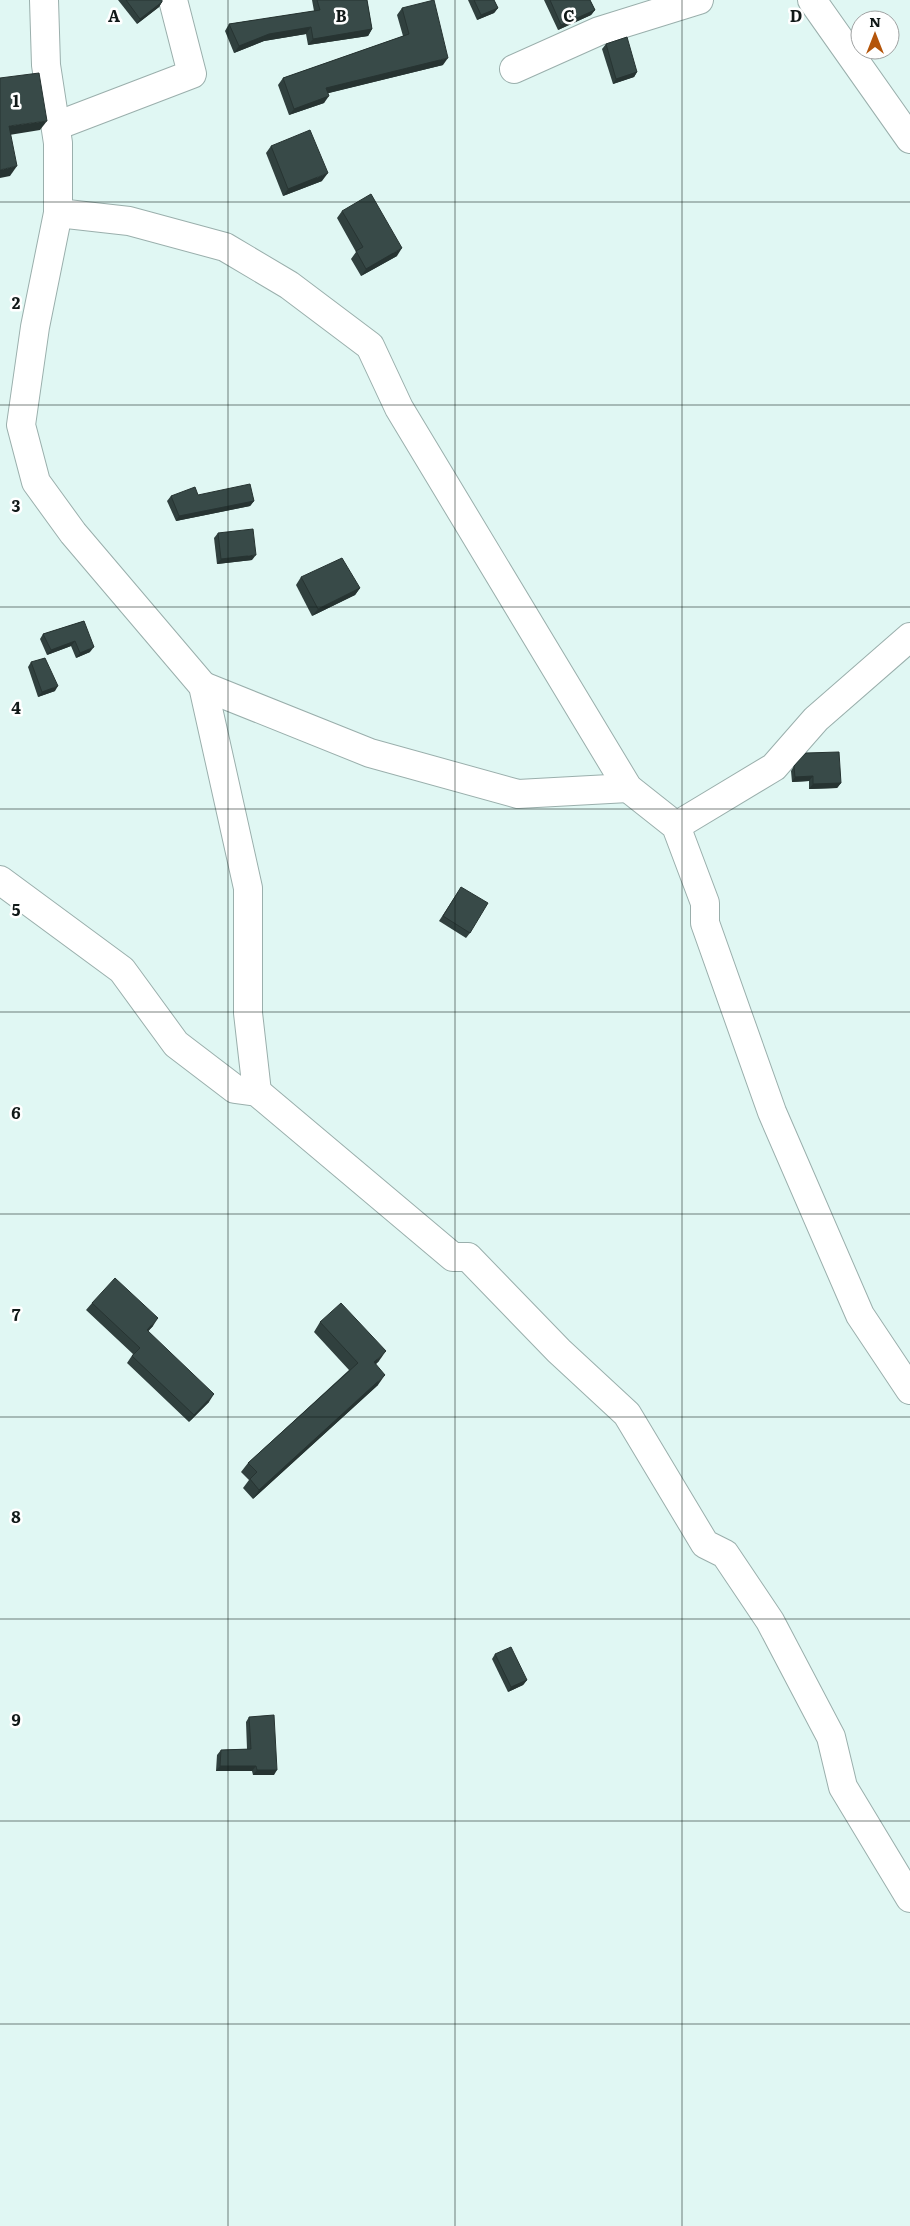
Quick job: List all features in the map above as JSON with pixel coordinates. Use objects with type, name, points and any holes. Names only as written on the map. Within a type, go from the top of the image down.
[{"type":"street","points":[[44,0],[46,65],[58,143],[58,213],[35,327],[21,425],[36,482],[74,533],[203,686],[248,888],[248,1014],[257,1092]]},
{"type":"street","points":[[56,126],[192,74],[173,0]]},
{"type":"street","points":[[514,69],[598,31],[699,0]]},
{"type":"street","points":[[812,0],[910,139]]},
{"type":"street","points":[[58,213],[128,221],[225,246],[289,285],[370,346],[399,408],[628,788],[676,826],[705,903],[705,923],[772,1112],[860,1315],[902,1366],[910,1390]]},
{"type":"street","points":[[676,826],[774,767],[816,719],[910,637]]},
{"type":"street","points":[[203,686],[370,752],[518,794],[628,788]]},
{"type":"street","points":[[0,880],[122,970],[176,1044],[235,1089],[257,1092],[453,1257],[468,1257],[559,1351],[627,1414],[705,1544],[725,1554],[770,1621],[831,1737],[843,1787],[910,1898]]},
{"type":"building","points":[[126,0],[162,0],[162,2],[140,19]]},
{"type":"building","points":[[317,0],[367,0],[372,29],[313,39],[311,27],[269,34],[239,46],[229,24],[320,10]]},
{"type":"building","points":[[434,0],[448,58],[326,88],[329,96],[294,109],[283,78],[409,34],[402,8]]},
{"type":"building","points":[[474,0],[494,0],[498,8],[481,15]]},
{"type":"building","points":[[550,0],[590,0],[595,10],[561,25]]},
{"type":"building","points":[[627,37],[637,72],[616,79],[606,44]]},
{"type":"building","points":[[39,73],[47,121],[9,126],[17,166],[0,170],[0,78]]},
{"type":"building","points":[[310,130],[328,173],[288,189],[271,146]]},
{"type":"building","points":[[371,194],[402,248],[366,269],[356,251],[363,247],[342,211]]},
{"type":"building","points":[[250,484],[254,501],[179,516],[171,496],[195,487],[198,495]]},
{"type":"building","points":[[253,529],[256,555],[221,559],[218,533]]},
{"type":"building","points":[[342,558],[360,588],[318,609],[301,577]]},
{"type":"building","points":[[84,621],[94,647],[80,653],[75,641],[51,650],[43,634]]},
{"type":"building","points":[[45,658],[58,686],[42,692],[31,662]]},
{"type":"building","points":[[839,752],[841,783],[813,784],[813,776],[795,777],[794,766],[806,753]]},
{"type":"building","points":[[461,887],[488,903],[470,933],[443,916]]},
{"type":"building","points":[[115,1278],[158,1318],[147,1330],[214,1394],[194,1415],[132,1356],[140,1348],[92,1303]]},
{"type":"building","points":[[341,1303],[386,1351],[374,1362],[385,1375],[259,1490],[250,1479],[257,1472],[248,1463],[358,1363],[320,1322]]},
{"type":"building","points":[[511,1647],[527,1680],[511,1687],[495,1654]]},
{"type":"building","points":[[274,1715],[277,1770],[257,1770],[256,1766],[220,1766],[221,1750],[251,1749],[249,1717]]}]
